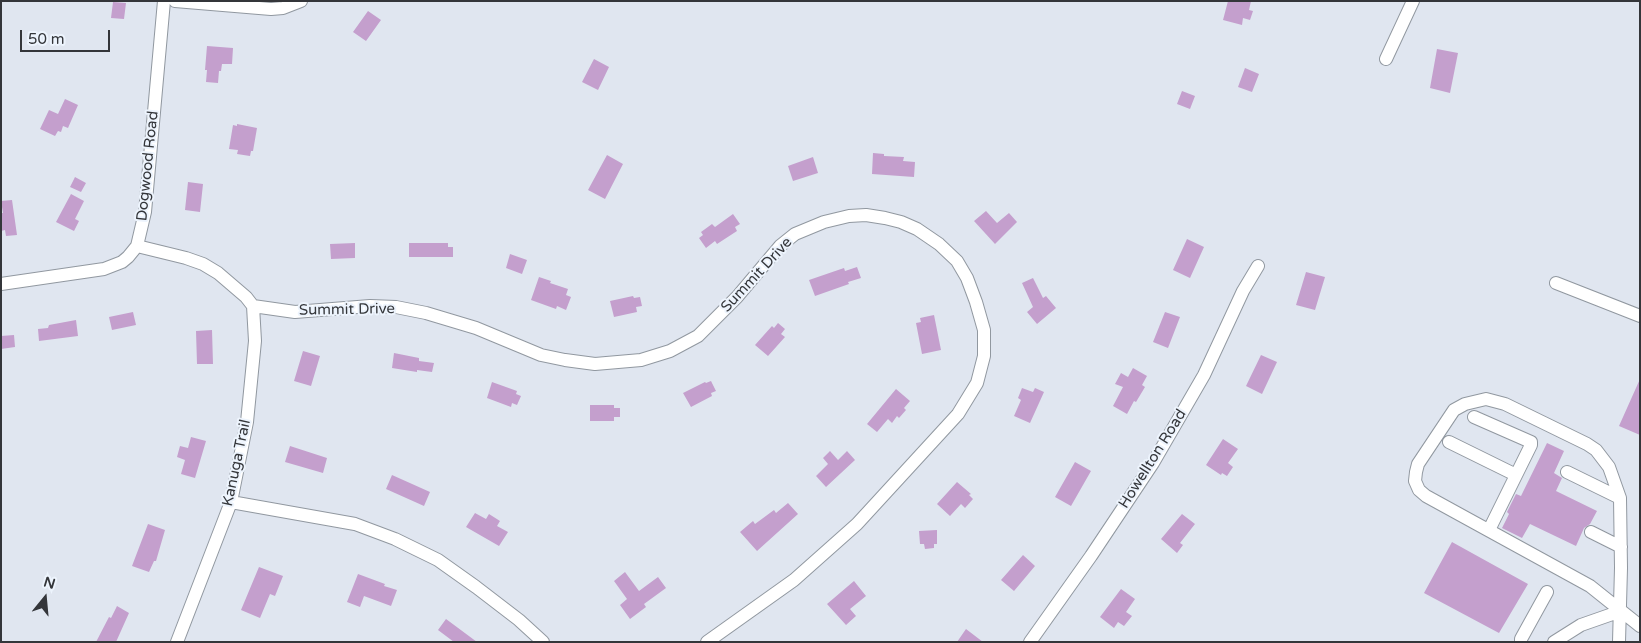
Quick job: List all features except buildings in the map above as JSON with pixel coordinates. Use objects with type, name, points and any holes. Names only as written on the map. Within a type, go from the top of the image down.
[{"type":"street","name":"Dogwood Road","points":[[137,246],[145,212],[164,1]]},
{"type":"street","points":[[175,1],[271,9],[283,8],[302,1]]},
{"type":"street","points":[[1386,59],[1414,1]]},
{"type":"street","name":"Summit Drive","points":[[253,306],[295,312],[370,306],[396,307],[426,313],[476,328],[541,355],[595,364],[641,360],[670,352],[698,336],[737,297],[780,246],[795,234],[824,222],[849,216],[866,215],[885,218],[917,229],[939,244],[956,261],[967,278],[984,330],[984,356],[977,383],[958,414],[857,524],[794,580],[707,642]]},
{"type":"street","points":[[1,284],[104,269],[114,266],[128,257],[137,246],[182,256],[203,264],[225,279],[246,297],[253,306]]},
{"type":"street","name":"Howellton Road","points":[[1030,642],[1092,556],[1153,463],[1204,375],[1243,291],[1258,266]]},
{"type":"street","points":[[1556,283],[1640,316]]},
{"type":"street","name":"Kanuga Trail","points":[[176,642],[231,502],[247,422],[255,341],[253,306]]},
{"type":"street","points":[[1619,642],[1621,610],[1620,498],[1609,467],[1596,450],[1587,444],[1497,401],[1482,399],[1465,404],[1454,410],[1418,464],[1415,481],[1419,490],[1426,496],[1590,586],[1621,610],[1640,626]]},
{"type":"street","points":[[1474,417],[1531,442],[1489,530]]},
{"type":"street","points":[[1449,442],[1516,475]]},
{"type":"street","points":[[1567,472],[1620,498]]},
{"type":"street","points":[[231,502],[354,524],[396,539],[438,560],[519,620],[543,642]]},
{"type":"street","points":[[1591,532],[1621,547]]},
{"type":"street","points":[[1521,642],[1546,592]]},
{"type":"street","points":[[1554,642],[1581,625],[1621,610]]}]
